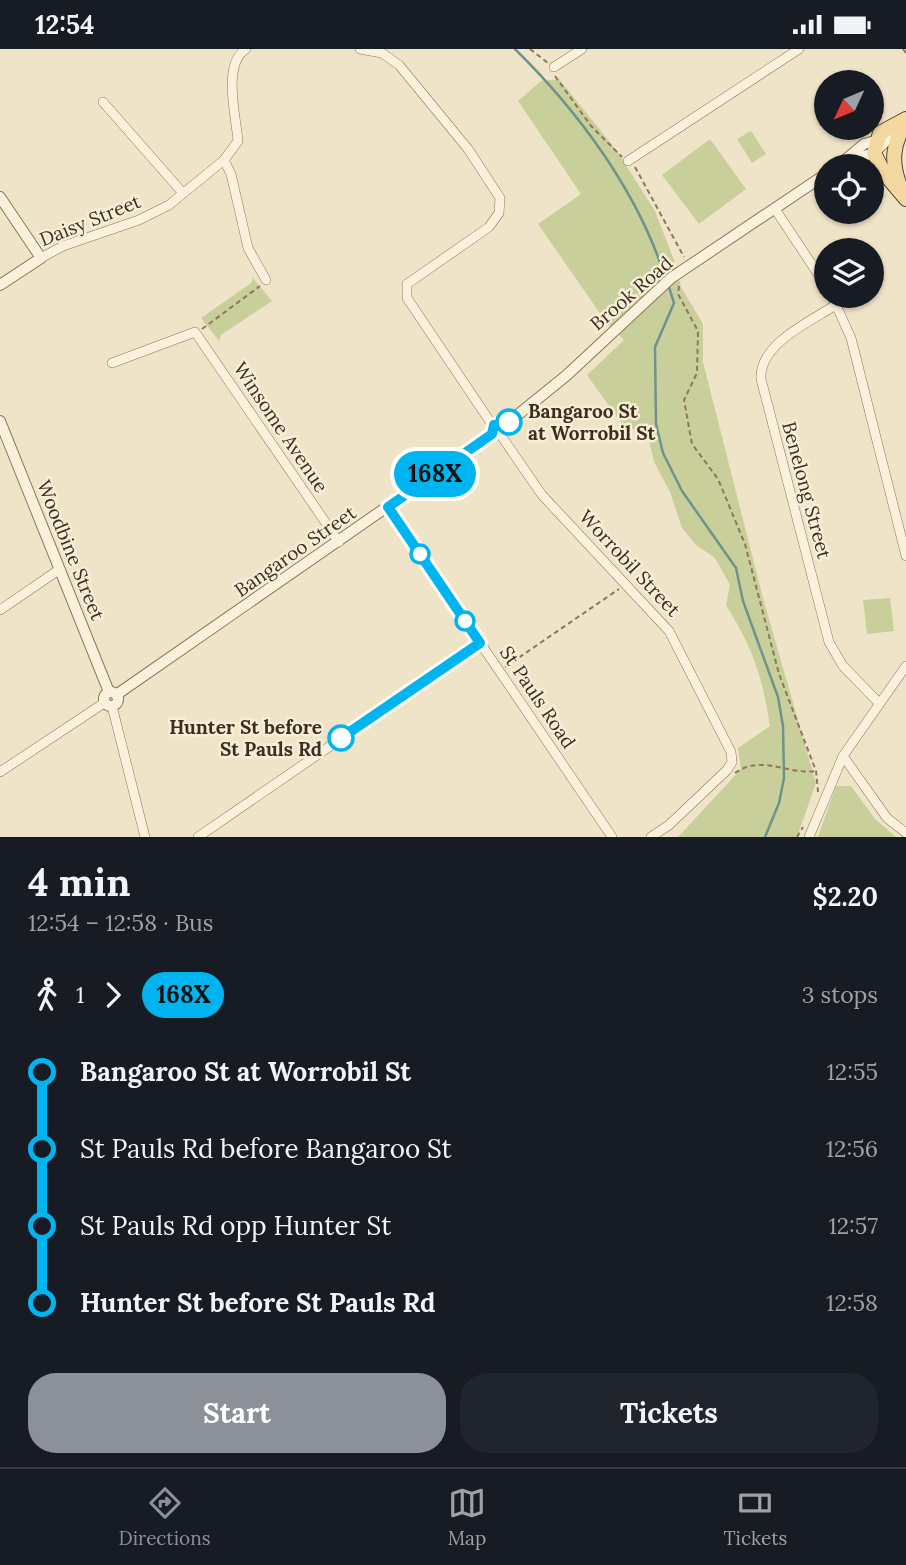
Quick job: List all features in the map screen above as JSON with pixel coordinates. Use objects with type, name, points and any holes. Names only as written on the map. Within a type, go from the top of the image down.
[{"type":"main road","points":[[904,124],[883,131],[877,146],[884,173],[905,198]]},
{"type":"main road","points":[[893,159],[904,124]]},
{"type":"main road","points":[[877,146],[893,159],[905,198]]},
{"type":"street","points":[[246,49],[235,60],[233,78],[238,141],[224,160],[231,174],[248,248],[266,280]]},
{"type":"street","name":"Worrobil Street","points":[[360,49],[382,53],[399,65],[468,149],[498,193],[500,208],[493,223],[407,284],[407,298],[542,495],[669,631],[731,752],[732,762],[669,825],[651,837]]},
{"type":"street","points":[[554,67],[582,49]]},
{"type":"street","points":[[628,162],[799,49]]},
{"type":"street","points":[[103,102],[182,192]]},
{"type":"street","points":[[861,154],[877,146]]},
{"type":"street","name":"Daisy Street","points":[[0,285],[41,258],[72,243],[139,220],[169,205],[224,160]]},
{"type":"street","name":"Brook Road","points":[[498,431],[567,375],[660,287],[675,280],[689,265],[814,182]]},
{"type":"street","points":[[0,197],[41,258]]},
{"type":"street","points":[[775,209],[814,268]]},
{"type":"street","name":"Benelong Street","points":[[825,308],[768,353],[761,365],[761,379],[829,642],[843,666],[878,702]]},
{"type":"street","points":[[838,308],[850,338],[906,556]]},
{"type":"street","points":[[112,363],[195,332]]},
{"type":"street","name":"Winsome Avenue","points":[[195,332],[338,542]]},
{"type":"street","name":"Woodbine Street","points":[[0,421],[5,447],[113,693]]},
{"type":"street","name":"Bangaroo Street","points":[[113,693],[498,431]]},
{"type":"street","name":"St Pauls Road","points":[[388,507],[612,837]]},
{"type":"street","points":[[0,610],[60,569]]},
{"type":"street","points":[[198,837],[480,643]]},
{"type":"street","points":[[809,837],[843,756],[878,702],[906,666]]},
{"type":"street","points":[[113,693],[104,695],[145,837]]},
{"type":"street","points":[[0,772],[108,704]]},
{"type":"street","points":[[843,756],[887,818],[906,833]]},
{"type":"path","points":[[530,49],[554,67],[554,75],[611,150],[636,168],[689,265]]},
{"type":"path","points":[[903,49],[906,53]]},
{"type":"path","points":[[195,332],[245,300],[266,280]]},
{"type":"path","points":[[675,280],[678,294],[698,331],[696,373],[684,400],[692,444],[718,479],[745,544],[779,674],[816,771],[819,800]]},
{"type":"path","points":[[500,671],[626,585]]},
{"type":"path","points":[[735,773],[743,768],[769,763],[800,773],[816,771]]},
{"type":"path","points":[[797,837],[804,825]]},
{"type":"green space","points":[[559,79],[617,151],[655,211],[674,260],[681,287],[703,324],[703,362],[763,598],[816,783],[797,837],[678,837],[741,769],[738,748],[770,726],[755,663],[726,605],[730,585],[715,558],[696,545],[682,528],[670,492],[654,462],[648,436],[622,424],[587,375],[624,340],[606,322],[538,224],[581,194],[518,101],[541,81]]},
{"type":"green space","points":[[751,131],[766,154],[752,163],[737,139]]},
{"type":"green space","points":[[710,139],[746,189],[699,224],[662,175]]},
{"type":"green space","points":[[253,278],[272,301],[221,335],[219,341],[201,318],[251,283]]},
{"type":"green space","points":[[890,598],[894,631],[867,634],[863,600]]},
{"type":"green space","points":[[836,786],[851,786],[875,819],[896,837],[818,837]]},
{"type":"waterway","points":[[515,49],[562,99],[604,155],[639,214],[665,277]]},
{"type":"waterway","points":[[669,287],[674,303],[655,347],[656,424],[663,453],[682,491],[736,568],[743,601],[778,697],[783,726],[784,778],[779,803],[765,837]]},
{"type":"bus line","name":"168X","points":[[341,738],[480,643],[388,507],[492,434],[494,425],[498,423],[504,426],[509,422]]},
{"type":"place","name":"Bangaroo St at Worrobil St","points":[[509,422]]},
{"type":"place","name":"Hunter St before St Pauls Rd","points":[[341,738]]}]
